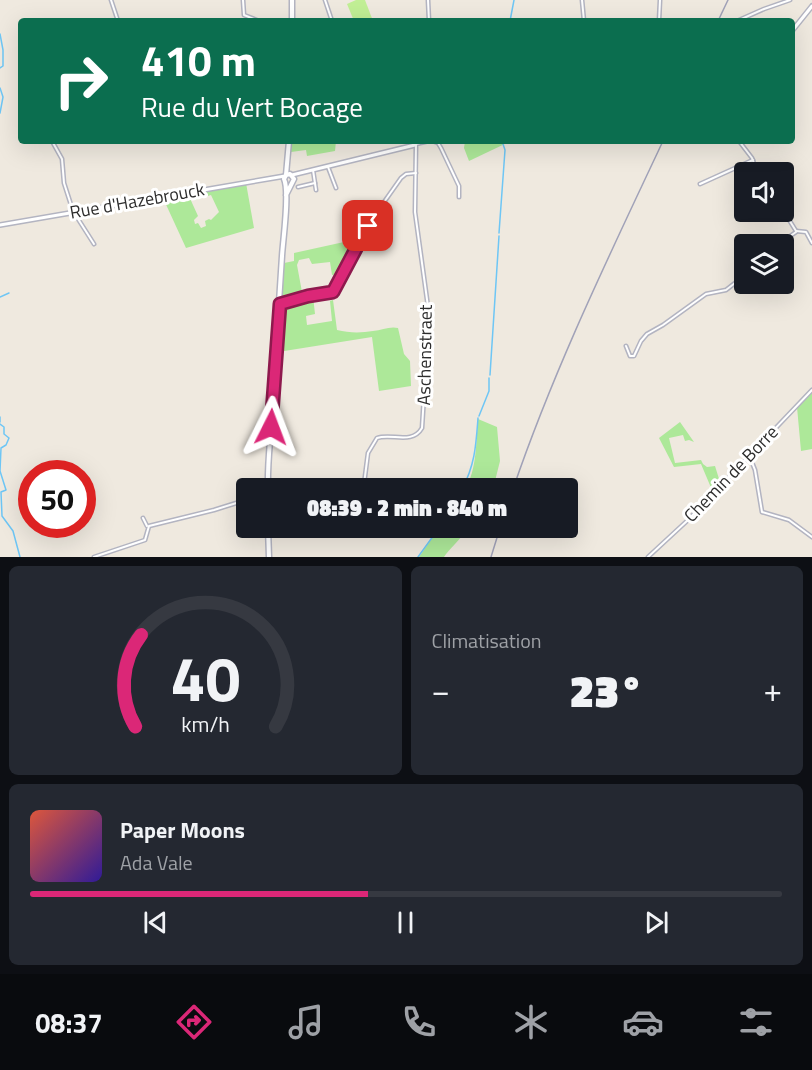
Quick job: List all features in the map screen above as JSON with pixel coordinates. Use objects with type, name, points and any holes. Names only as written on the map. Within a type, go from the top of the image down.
[{"type":"main road","points":[[292,2],[292,18]]},
{"type":"main road","points":[[268,478],[286,195],[289,178],[288,144]]},
{"type":"main road","points":[[268,538],[268,557]]},
{"type":"street","points":[[111,0],[117,18]]},
{"type":"street","points":[[243,0],[244,15],[252,18]]},
{"type":"street","points":[[325,0],[331,18]]},
{"type":"street","points":[[428,0],[429,18]]},
{"type":"street","points":[[582,0],[584,18]]},
{"type":"street","points":[[659,18],[660,0]]},
{"type":"street","points":[[744,18],[790,0]]},
{"type":"street","points":[[795,27],[812,6]]},
{"type":"street","points":[[54,144],[62,159],[64,183],[74,212],[94,244]]},
{"type":"street","points":[[289,178],[303,172],[409,144]]},
{"type":"street","name":"Aschenstraet","points":[[366,478],[368,453],[378,437],[404,438],[416,435],[422,428],[426,393],[429,312],[420,234],[415,212],[416,144]]},
{"type":"street","points":[[438,144],[459,186],[459,197]]},
{"type":"street","points":[[700,184],[753,160],[742,144]]},
{"type":"street","points":[[328,167],[336,188]]},
{"type":"street","points":[[313,170],[316,190]]},
{"type":"street","points":[[280,304],[333,292],[368,226],[402,176],[416,173]]},
{"type":"street","name":"Rue d'Hazebrouck","points":[[0,225],[275,177],[289,178]]},
{"type":"street","points":[[298,187],[315,183]]},
{"type":"street","points":[[360,217],[361,221],[368,226]]},
{"type":"street","points":[[790,222],[796,231]]},
{"type":"street","points":[[792,234],[796,231],[806,232],[812,243]]},
{"type":"street","points":[[626,346],[630,356],[634,356],[647,334],[661,327],[706,294],[726,290],[734,284]]},
{"type":"street","name":"Chemin de Borre","points":[[648,557],[691,516],[812,390]]},
{"type":"street","points":[[749,454],[755,470],[762,512],[789,520],[812,537]]},
{"type":"street","points":[[147,527],[236,503]]},
{"type":"street","points":[[94,557],[145,539],[147,527],[143,518]]},
{"type":"green space","points":[[356,0],[365,0],[372,18],[353,18],[347,4]]},
{"type":"green space","points":[[292,144],[336,144],[335,151],[307,156],[306,150],[291,152]]},
{"type":"green space","points":[[465,144],[505,144],[469,161]]},
{"type":"green space","points":[[246,183],[254,228],[186,248],[163,198],[188,194],[198,216],[194,220],[195,224],[198,223],[201,228],[206,226],[205,221],[211,220],[219,212],[211,195],[195,200],[194,193]]},
{"type":"green space","points":[[344,242],[343,245],[354,250],[341,274],[332,275],[330,262],[312,264],[309,258],[299,260],[297,265],[302,292],[312,293],[282,302],[284,263],[294,261],[294,253]]},
{"type":"green space","points":[[313,296],[315,314],[306,316],[307,325],[332,321],[330,301],[333,300],[337,330],[360,332],[398,328],[404,354],[410,361],[411,386],[379,391],[372,337],[278,352],[282,305]]},
{"type":"green space","points":[[812,391],[812,449],[801,451],[797,407]]},
{"type":"green space","points":[[478,419],[497,427],[500,461],[496,478],[470,478]]},
{"type":"green space","points":[[680,422],[694,442],[685,441],[683,435],[669,438],[675,463],[701,460],[707,467],[715,466],[720,482],[712,490],[701,464],[674,467],[659,438]]},
{"type":"green space","points":[[432,538],[460,538],[444,557],[419,557]]},
{"type":"waterway","points":[[511,18],[514,0]]},
{"type":"waterway","points":[[0,34],[3,50],[3,66],[0,68]]},
{"type":"waterway","points":[[0,88],[3,97],[0,113]]},
{"type":"waterway","points":[[499,233],[505,150],[503,144]]},
{"type":"waterway","points":[[490,375],[499,236]]},
{"type":"waterway","points":[[0,297],[9,293]]},
{"type":"waterway","points":[[479,416],[489,391],[489,378]]},
{"type":"waterway","points":[[0,417],[0,422]]},
{"type":"waterway","points":[[467,478],[472,463],[478,418]]},
{"type":"waterway","points":[[0,424],[4,427],[4,434],[9,438],[6,445],[1,448],[0,471],[6,490],[1,492],[2,516],[13,531],[20,557]]},
{"type":"waterway","points":[[418,557],[432,538]]},
{"type":"railway","points":[[719,18],[728,0]]},
{"type":"railway","points":[[517,478],[564,356],[662,144]]},
{"type":"railway","points":[[491,557],[497,538]]},
{"type":"route","points":[[271,427],[280,304],[320,293],[333,292],[368,226]]}]
